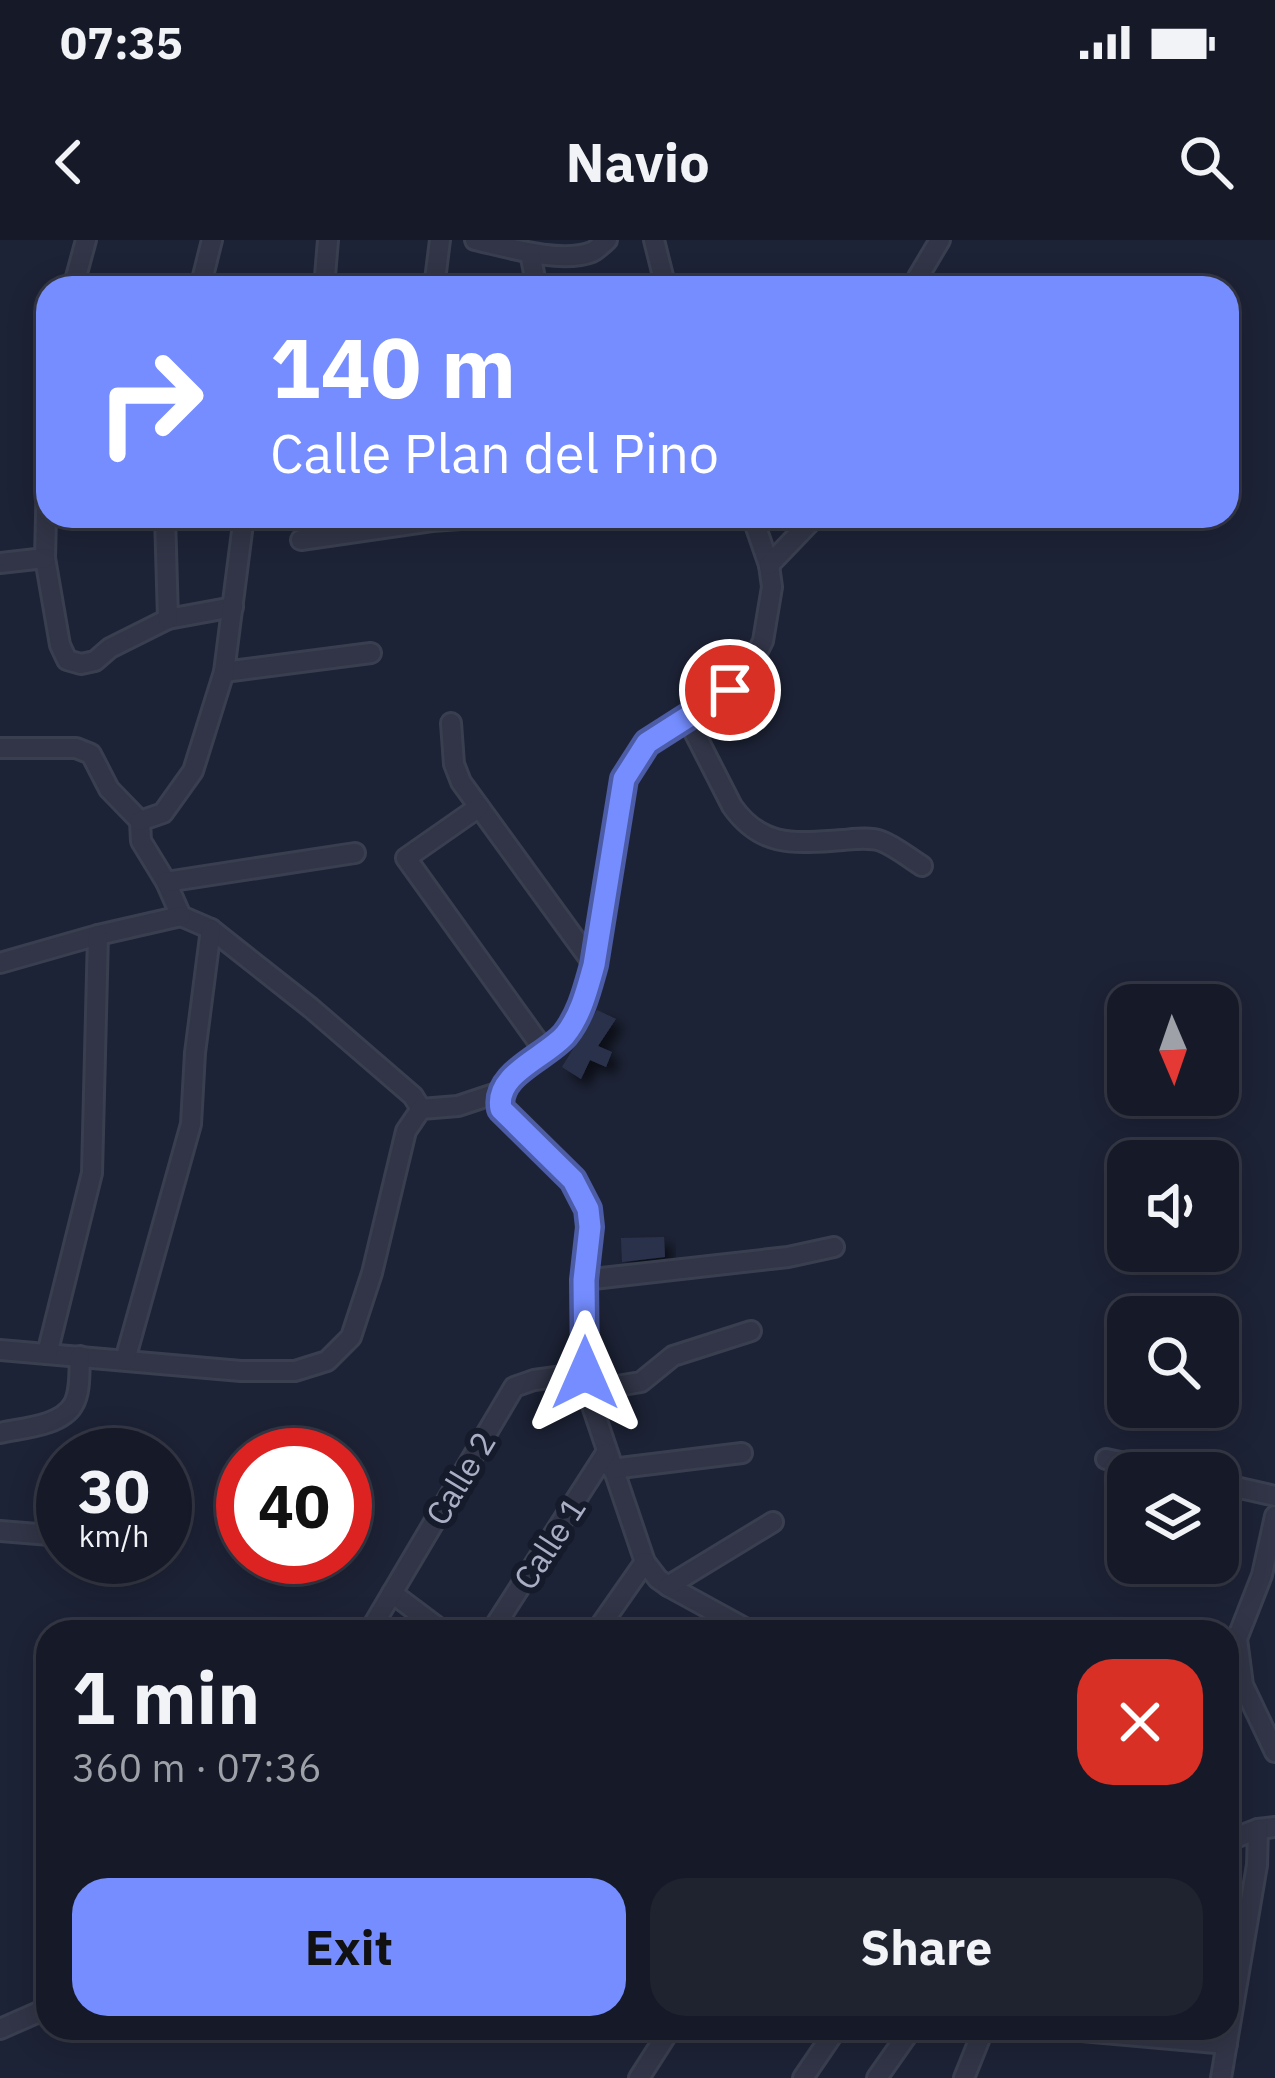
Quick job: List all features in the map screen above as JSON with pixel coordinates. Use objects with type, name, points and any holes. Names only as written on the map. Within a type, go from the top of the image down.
[{"type":"street","points":[[76,276],[86,240]]},
{"type":"street","points":[[203,276],[212,240]]},
{"type":"street","points":[[325,276],[328,240]]},
{"type":"street","points":[[436,276],[440,240]]},
{"type":"street","points":[[475,240],[530,253],[568,255],[592,252],[608,240]]},
{"type":"street","points":[[654,240],[663,276]]},
{"type":"street","points":[[919,276],[940,240]]},
{"type":"street","points":[[530,253],[535,276]]},
{"type":"street","points":[[46,528],[45,559],[60,645],[68,660],[95,661],[110,648],[168,619],[233,608]]},
{"type":"street","points":[[165,528],[168,619]]},
{"type":"street","points":[[140,821],[163,813],[193,771],[224,672],[243,528]]},
{"type":"street","points":[[301,540],[330,528]]},
{"type":"street","points":[[730,1620],[668,1586],[645,1562],[586,1382],[588,1209],[573,1180],[501,1109],[500,1092],[563,1036],[579,1011],[594,965],[624,779],[647,743],[730,690],[759,651],[772,586],[756,528]]},
{"type":"street","points":[[769,565],[804,528]]},
{"type":"street","points":[[0,563],[45,559]]},
{"type":"street","points":[[224,672],[371,653]]},
{"type":"street","points":[[687,718],[732,806],[741,819],[770,839],[790,843],[880,840],[922,866]]},
{"type":"street","points":[[451,723],[454,764],[461,782],[594,965]]},
{"type":"street","points":[[0,748],[85,749],[91,754],[109,788],[140,821],[141,841],[181,916]]},
{"type":"street","points":[[479,807],[406,858],[548,1050]]},
{"type":"street","points":[[166,882],[355,853]]},
{"type":"street","points":[[0,963],[181,916],[211,929],[310,1008],[413,1096],[421,1109]]},
{"type":"street","points":[[124,1360],[191,1124],[211,929]]},
{"type":"street","points":[[47,1354],[92,1173],[98,935]]},
{"type":"street","points":[[421,1109],[458,1106],[500,1092]]},
{"type":"street","points":[[0,1350],[241,1371],[295,1371],[327,1361],[350,1337],[372,1273],[406,1131],[421,1109]]},
{"type":"street","points":[[584,1280],[788,1257],[834,1247]]},
{"type":"street","name":"Calle 2","points":[[376,1620],[514,1387],[534,1380],[641,1382],[673,1356],[751,1331]]},
{"type":"street","points":[[0,1433],[55,1420],[72,1408],[80,1356]]},
{"type":"street","points":[[609,1461],[742,1453]]},
{"type":"street","name":"Calle 1","points":[[499,1620],[609,1461]]},
{"type":"street","points":[[1239,1488],[1275,1496]]},
{"type":"street","points":[[1239,1634],[1262,1575],[1275,1516]]},
{"type":"street","points":[[668,1586],[773,1522]]},
{"type":"street","points":[[0,1531],[36,1534]]},
{"type":"street","points":[[604,1620],[645,1562]]},
{"type":"street","points":[[392,1593],[428,1620]]},
{"type":"street","points":[[1239,1654],[1243,1685],[1272,1740]]},
{"type":"street","points":[[1239,1972],[1267,1828]]},
{"type":"street","points":[[0,2030],[36,2014]]},
{"type":"street","points":[[639,2078],[663,2040]]},
{"type":"street","points":[[803,2078],[829,2040]]},
{"type":"street","points":[[877,2078],[904,2040]]},
{"type":"street","points":[[964,2078],[979,2040]]},
{"type":"street","points":[[1182,2040],[1227,2044]]},
{"type":"street","points":[[1221,2078],[1228,2040]]},
{"type":"building","points":[[597,1010],[616,1019],[598,1046],[612,1052],[606,1067],[590,1060],[581,1079],[562,1067]]},
{"type":"building","points":[[664,1237],[665,1257],[622,1262],[621,1238]]},
{"type":"route","points":[[585,1373],[588,1209],[573,1180],[501,1109],[500,1092],[563,1036],[579,1011],[594,965],[624,779],[654,737],[730,690]]}]
